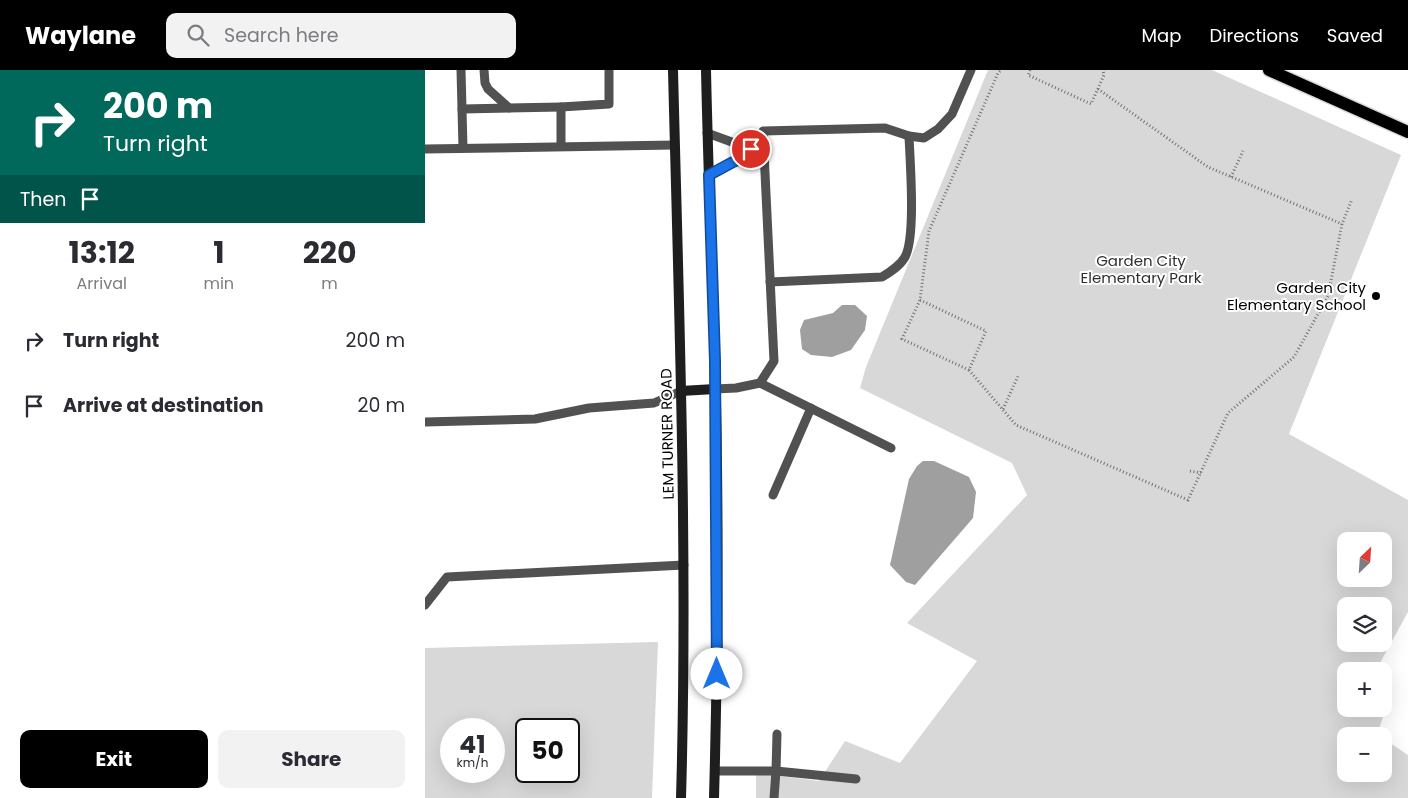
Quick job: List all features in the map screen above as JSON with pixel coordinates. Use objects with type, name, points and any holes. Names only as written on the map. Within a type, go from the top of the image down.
[{"type":"main road","name":"LEM TURNER ROAD","points":[[673,70],[684,565],[684,691],[681,798]]},
{"type":"main road","points":[[706,70],[715,389],[717,584],[714,798]]},
{"type":"main road","points":[[1269,70],[1408,132]]},
{"type":"main road","points":[[681,391],[715,389]]},
{"type":"lane","points":[[461,70],[463,148]]},
{"type":"lane","points":[[484,70],[485,83],[488,89],[509,108]]},
{"type":"lane","points":[[462,109],[609,104],[609,70]]},
{"type":"lane","points":[[760,383],[774,361],[763,131],[885,128],[909,136],[924,138],[937,129],[952,114],[971,70]]},
{"type":"lane","points":[[561,107],[561,146]]},
{"type":"lane","points":[[707,133],[751,149],[753,152],[763,152]]},
{"type":"lane","points":[[770,282],[882,277],[895,269],[905,257],[911,240],[909,136]]},
{"type":"lane","points":[[425,149],[675,145]]},
{"type":"lane","points":[[709,175],[751,155],[753,152]]},
{"type":"lane","points":[[715,389],[736,388],[760,383],[891,448]]},
{"type":"lane","points":[[425,422],[535,419],[589,408],[655,403],[681,391]]},
{"type":"lane","points":[[773,495],[811,408]]},
{"type":"lane","points":[[425,605],[447,577],[684,565]]},
{"type":"lane","points":[[774,798],[777,734]]},
{"type":"lane","points":[[715,771],[776,771],[856,779]]},
{"type":"path","points":[[1001,70],[998,73],[929,231],[920,300],[902,339],[969,370],[1016,424],[1189,500],[1228,413],[1294,357],[1328,296],[1342,224],[1352,198]]},
{"type":"path","points":[[1030,70],[1028,75],[1091,104],[1104,75],[1103,70]]},
{"type":"path","points":[[1098,89],[1208,167],[1342,224]]},
{"type":"path","points":[[1231,178],[1243,151]]},
{"type":"path","points":[[920,300],[986,331],[969,370]]},
{"type":"path","points":[[1003,409],[1019,374]]},
{"type":"path","points":[[1190,471],[1201,473]]},
{"type":"green space","name":"Garden City Elementary Park","points":[[988,70],[1212,70],[1401,155],[1289,434],[1408,500],[1408,612],[1392,641],[1392,597],[1337,597],[1337,652],[1386,652],[1381,662],[1337,662],[1337,717],[1383,717],[1380,727],[1337,727],[1337,782],[1392,782],[1392,744],[1408,755],[1408,798],[756,798],[756,773],[819,781],[845,741],[900,763],[977,661],[907,623],[1027,495],[1012,463],[860,388],[866,367]]},
{"type":"green space","points":[[658,642],[652,798],[425,798],[425,648]]},
{"type":"shaded area","points":[[842,305],[855,305],[867,316],[865,330],[851,350],[832,357],[811,355],[802,349],[800,330],[804,320],[833,313]]},
{"type":"shaded area","points":[[923,461],[934,461],[969,477],[976,492],[973,518],[915,585],[906,582],[890,565],[909,479],[917,466]]},
{"type":"place","name":"Garden City Elementary School","points":[[1376,296]]},
{"type":"route","points":[[717,674],[715,361],[709,175],[751,155],[753,152],[751,149]]}]
